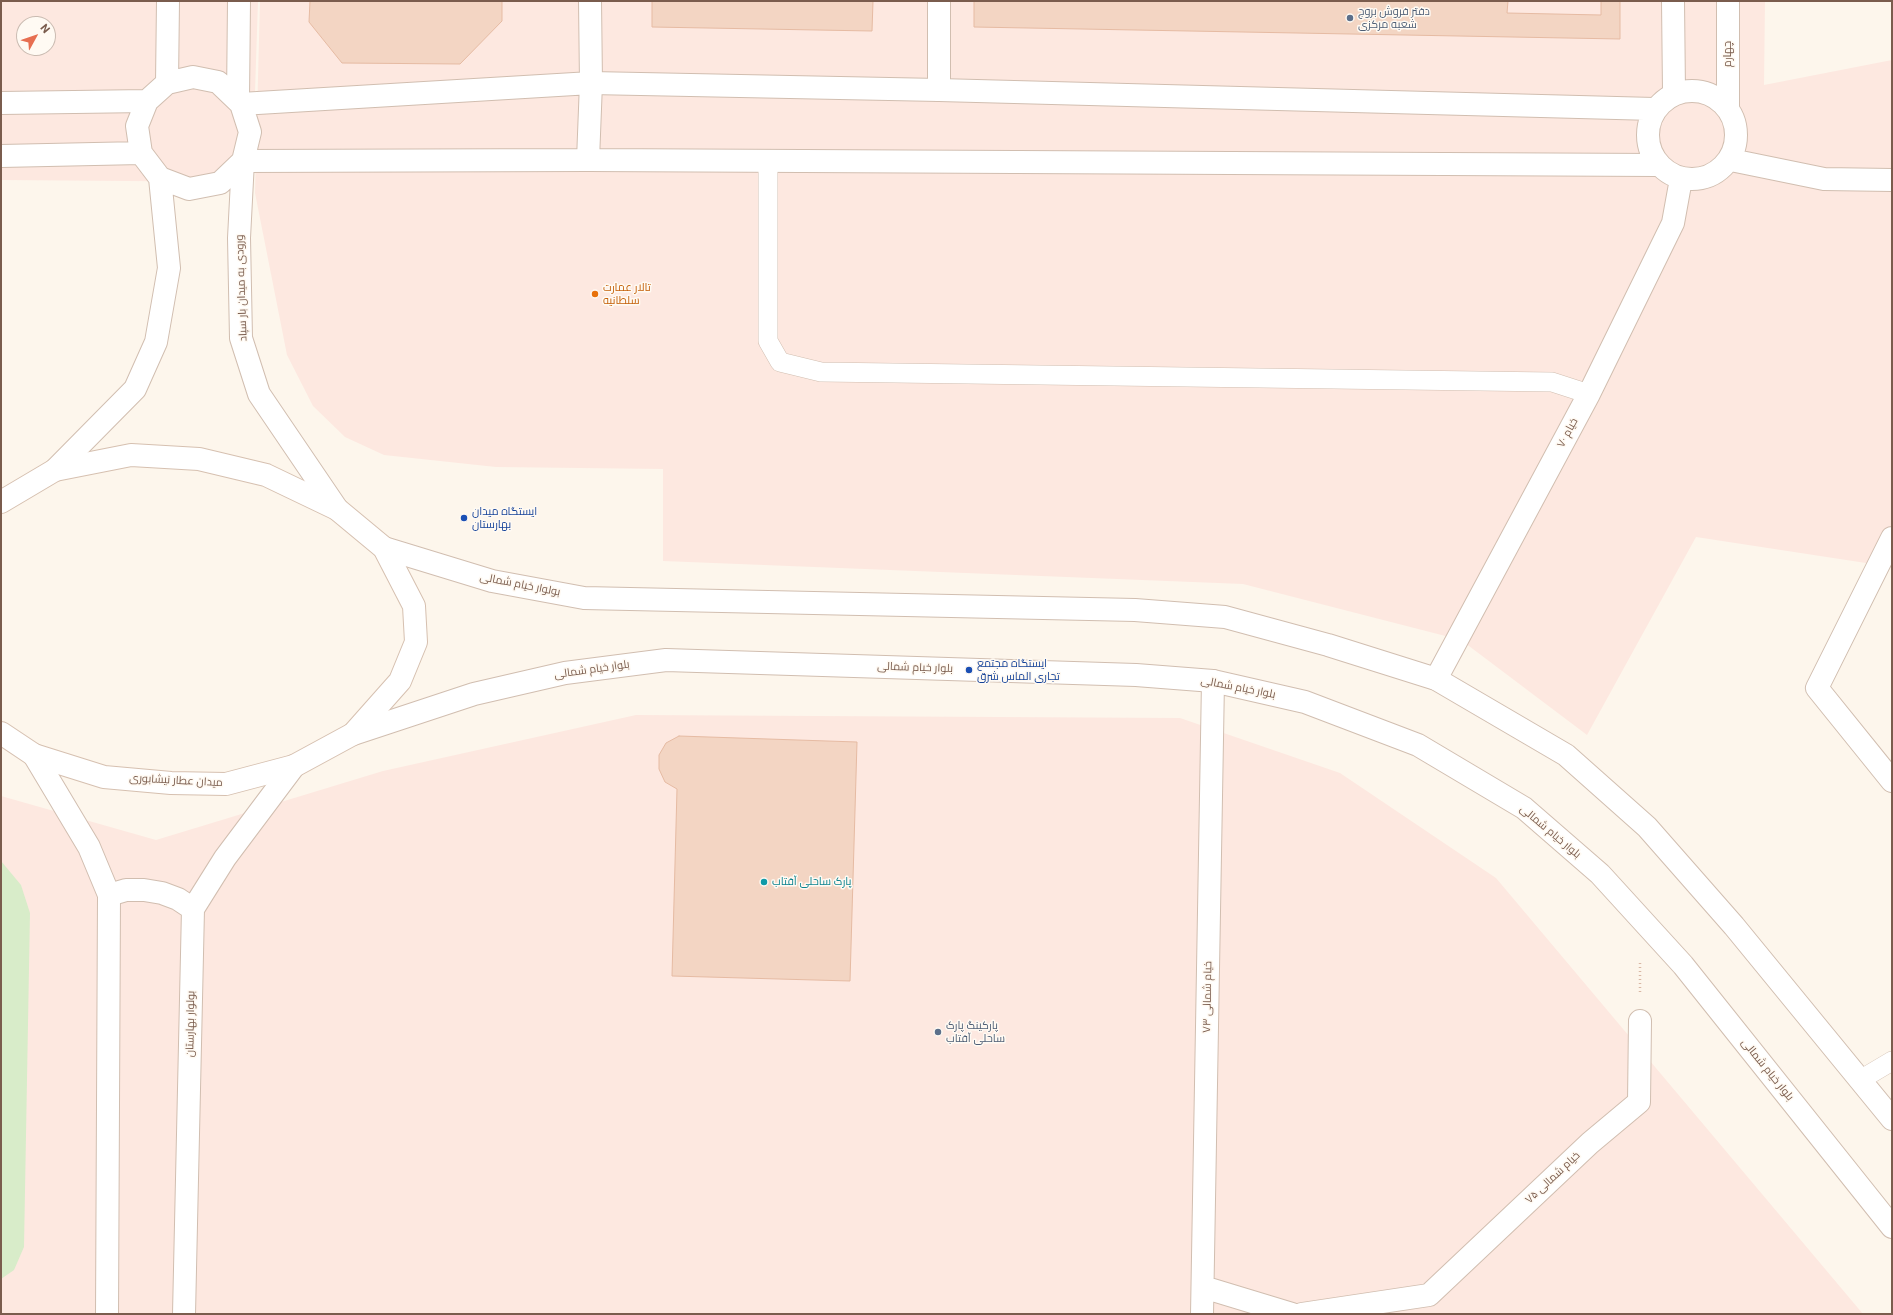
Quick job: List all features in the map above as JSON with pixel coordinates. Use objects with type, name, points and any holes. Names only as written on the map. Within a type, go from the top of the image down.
[{"type":"street","points":[[167,83],[168,1]]},
{"type":"street","points":[[160,178],[189,189],[220,183],[243,161],[250,132],[240,101],[239,1]]},
{"type":"street","points":[[588,160],[591,83],[590,1]]},
{"type":"street","points":[[939,1],[939,90]]},
{"type":"street","points":[[1673,1],[1674,92]]},
{"type":"street","name":"چهارم","points":[[1728,1],[1728,106]]},
{"type":"street","points":[[1,502],[55,470],[136,389],[156,342],[169,268],[160,178],[141,153],[137,126],[147,101],[167,83],[193,77],[218,82],[240,101],[591,83],[939,90],[1654,109]]},
{"type":"street","points":[[243,161],[588,160],[1658,165],[1682,180],[1710,178],[1731,160],[1738,133],[1728,106],[1703,90],[1674,92],[1654,109],[1646,137],[1658,165]]},
{"type":"street","points":[[1,103],[147,101]]},
{"type":"street","points":[[1,156],[141,153]]},
{"type":"street","points":[[1731,160],[1824,179],[1892,180]]},
{"type":"street","name":"ورودی به میدان بار سپاد","points":[[243,161],[239,238],[241,338],[259,394],[337,509]]},
{"type":"street","name":"خیام ۷۰","points":[[1436,679],[1589,394],[1673,223],[1682,180]]},
{"type":"street","points":[[55,470],[131,455],[199,459],[266,475],[337,509],[384,548]]},
{"type":"street","points":[[1892,538],[1817,688],[1892,781]]},
{"type":"street","name":"بولوار خیام شمالی","points":[[384,548],[492,581],[584,598],[1135,610],[1225,617],[1328,645],[1436,679]]},
{"type":"street","name":"میدان عطار نیشابوری","points":[[1,733],[34,755],[104,777],[171,783],[226,784],[294,766],[352,734],[400,680],[416,642],[414,606],[384,548]]},
{"type":"street","name":"بلوار خیام شمالی","points":[[352,734],[474,694],[565,673],[666,660],[1121,674],[1213,681],[1305,702],[1418,745],[1524,808],[1600,874],[1683,965],[1892,1227]]},
{"type":"street","points":[[1436,679],[1566,755],[1647,827],[1734,926],[1892,1119]]},
{"type":"street","name":"خیام شمالی ۷۳","points":[[1202,1314],[1213,681]]},
{"type":"street","points":[[34,755],[89,847],[109,895],[107,1314]]},
{"type":"street","points":[[109,895],[126,890],[150,891],[162,893],[178,899],[193,909],[224,858],[294,766]]},
{"type":"street","name":"بولوار بهارستان","points":[[184,1314],[193,909]]},
{"type":"street","name":"خیام شمالی ۷۵","points":[[1302,1314],[1429,1295],[1590,1143],[1639,1102],[1640,1021]]},
{"type":"street","points":[[1203,1287],[1292,1314]]},
{"type":"lane","points":[[768,161],[768,341],[780,362],[821,372],[1552,382],[1589,394]]},
{"type":"lane","points":[[1860,1080],[1892,1061]]},
{"type":"path","points":[[1640,1021],[1641,919]]},
{"type":"shaded area","points":[[1,1],[258,1],[252,182],[1,180]]},
{"type":"shaded area","points":[[260,1],[1765,1],[1764,85],[1892,60],[1892,567],[1696,537],[1587,735],[1461,640],[1243,584],[663,561],[663,469],[496,467],[384,455],[345,437],[313,406],[287,355],[255,193]]},
{"type":"shaded area","points":[[636,715],[1180,718],[1340,773],[1496,878],[1863,1314],[1,1314],[1,796],[156,840],[383,771]]},
{"type":"green space","points":[[1,861],[21,885],[30,913],[24,1247],[14,1270],[1,1279]]},
{"type":"building","points":[[310,1],[502,1],[502,21],[460,64],[342,63],[309,22]]},
{"type":"building","points":[[652,1],[873,1],[872,31],[652,27]]},
{"type":"building","points":[[974,1],[1620,1],[1620,39],[974,27]]},
{"type":"building","points":[[1508,1],[1601,1],[1601,15],[1507,13]]},
{"type":"building","name":"پارک ساحلی آفتاب","points":[[679,736],[857,742],[850,981],[672,976],[677,789],[665,782],[659,769],[659,755],[666,743]]},
{"type":"place","name":"دفتر فروش بروج شعبه مرکزی","points":[[1350,18]]},
{"type":"place","name":"تالار عمارت سلطانیه","points":[[595,294]]},
{"type":"place","name":"ایستگاه میدان بهارستان","points":[[464,518]]},
{"type":"place","name":"ایستگاه مجتمع تجاری الماس شرق","points":[[969,670]]},
{"type":"place","name":"پارک ساحلی آفتاب","points":[[764,882]]},
{"type":"place","name":"پارکینگ پارک ساحلی آفتاب","points":[[938,1032]]}]
